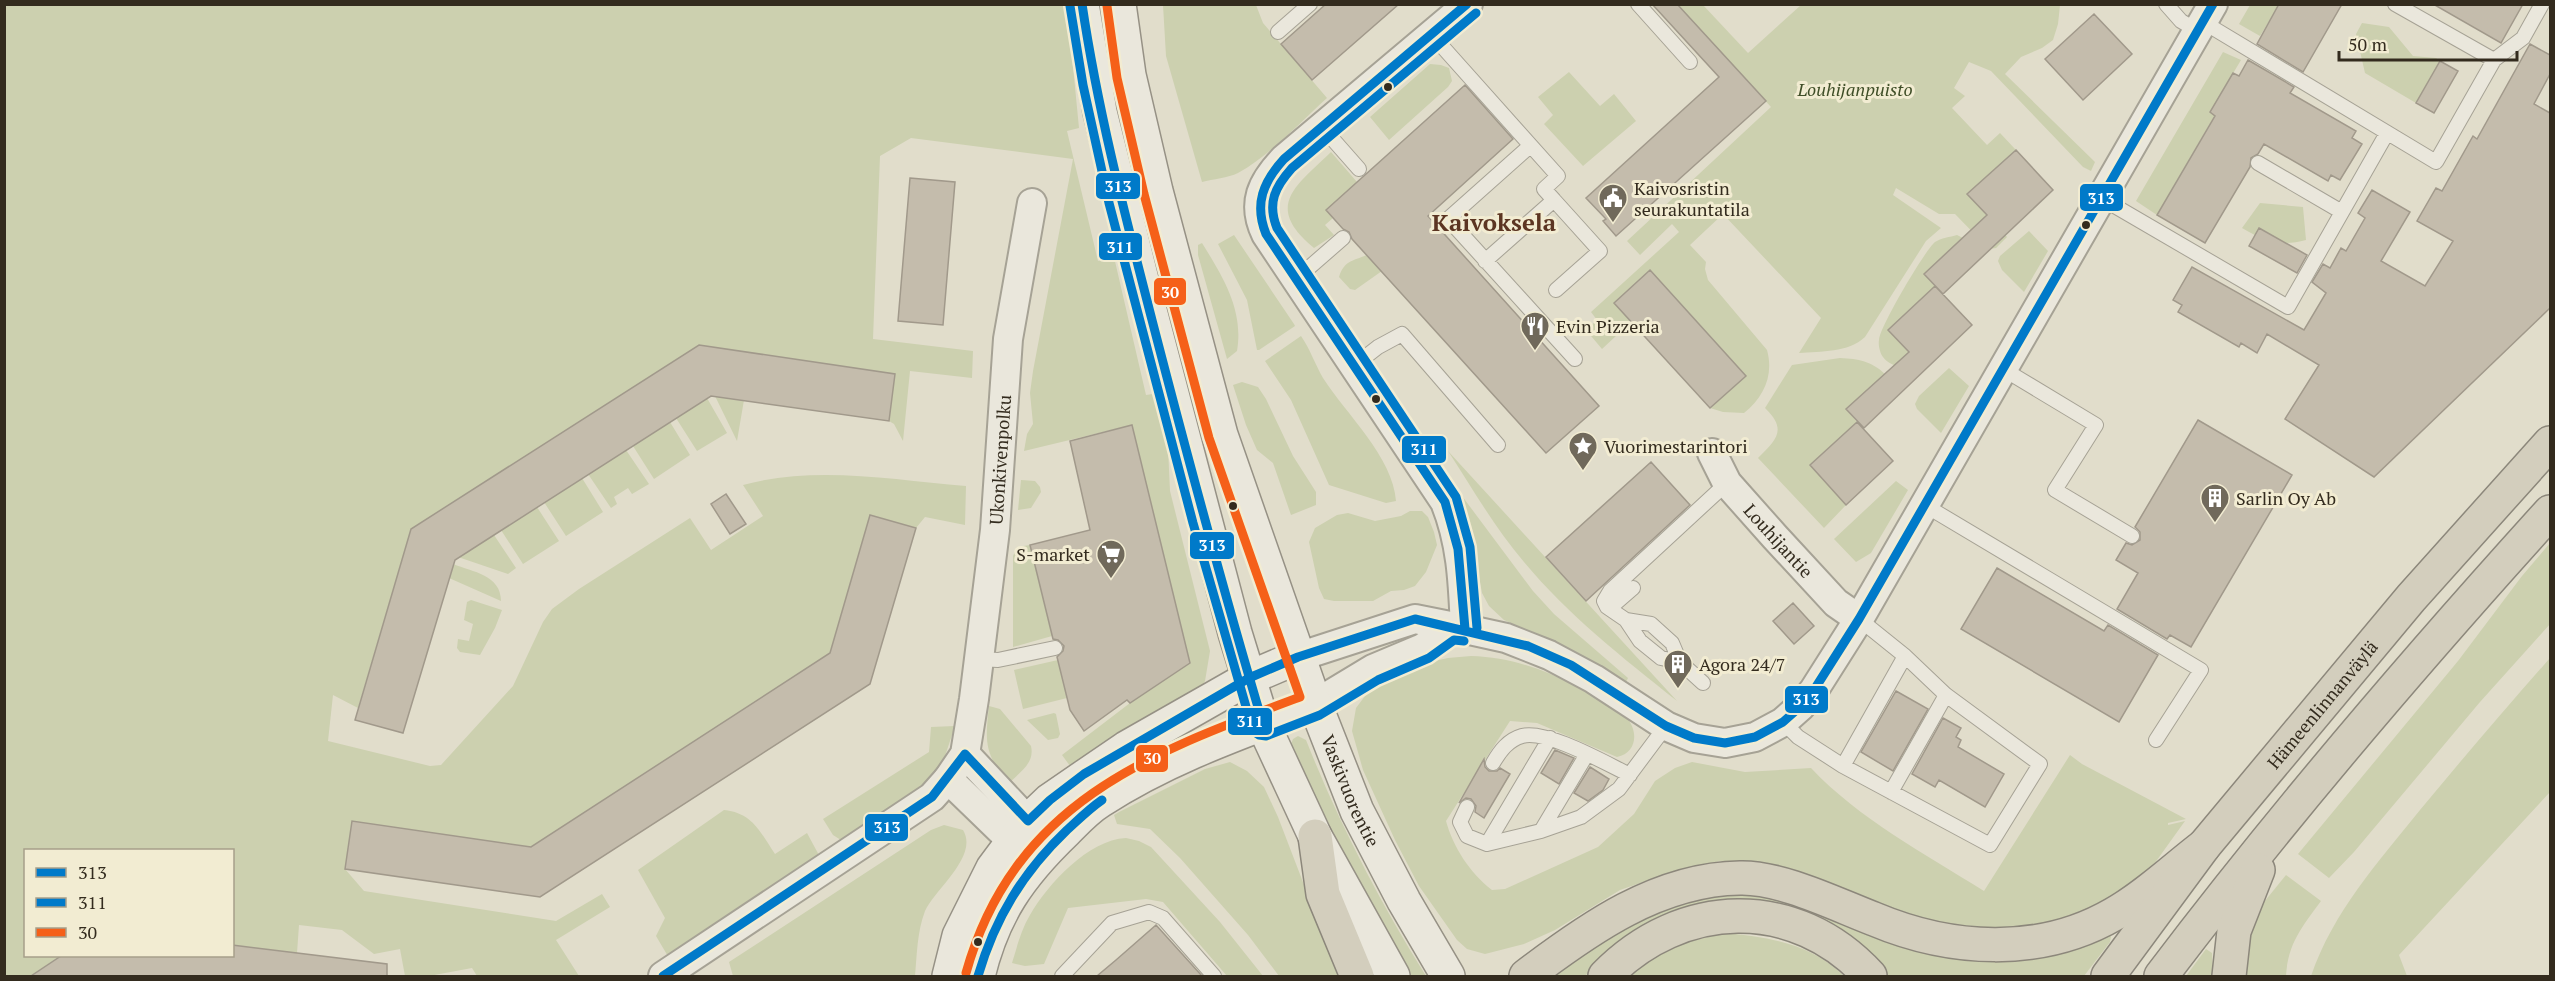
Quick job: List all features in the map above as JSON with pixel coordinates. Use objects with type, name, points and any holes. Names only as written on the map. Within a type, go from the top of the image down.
[{"type":"highway","name":"Hämeenlinnanväylä","points":[[2108,976],[2204,846],[2411,598],[2550,443]]},
{"type":"highway","points":[[2161,976],[2276,830],[2486,583],[2550,512]]},
{"type":"highway","points":[[2229,976],[2234,931],[2276,830]]},
{"type":"highway","points":[[1315,836],[1323,894],[1357,976]]},
{"type":"highway","points":[[1526,976],[1579,936],[1649,898],[1696,883],[1741,878],[1795,888],[1889,926],[1947,942],[1982,945],[2048,940],[2080,931],[2115,914],[2204,846]]},
{"type":"highway","points":[[1605,976],[1621,960],[1659,935],[1694,921],[1724,915],[1755,916],[1786,922],[1834,945],[1856,961],[1870,976]]},
{"type":"main road","points":[[1082,4],[1100,112],[1142,280],[1192,474],[1263,724],[1315,836],[1393,976]]},
{"type":"main road","name":"Vaskivuorentie","points":[[1119,4],[1129,75],[1145,144],[1221,435],[1298,657],[1357,811],[1404,901],[1448,976]]},
{"type":"main road","points":[[949,976],[959,936],[993,868],[1020,831],[1050,800],[1084,774],[1249,678],[1298,657]]},
{"type":"main road","points":[[978,976],[985,948],[1009,897],[1044,853],[1100,801],[1193,752],[1315,704]]},
{"type":"street","points":[[1458,628],[1462,565],[1455,531],[1445,502],[1296,279],[1260,221],[1259,200],[1263,187],[1275,169],[1468,4]]},
{"type":"street","points":[[1298,657],[1415,619],[1506,638],[1571,665],[1666,726],[1694,738],[1725,743],[1755,737],[1783,722],[1814,690],[1859,619],[2205,19]]},
{"type":"street","name":"Ukonkivenpolku","points":[[663,976],[932,797],[965,754],[995,530],[1008,339],[1032,203]]},
{"type":"street","name":"Louhijantie","points":[[1712,453],[1726,483],[1836,603],[1859,619]]},
{"type":"street","points":[[1315,704],[1373,669],[1423,648],[1458,628]]},
{"type":"street","points":[[965,754],[1020,831]]},
{"type":"street","points":[[948,779],[1020,831],[1044,853]]},
{"type":"lane","points":[[1278,32],[1310,4]]},
{"type":"lane","points":[[1638,4],[1690,62]]},
{"type":"lane","points":[[2166,4],[2181,21],[2205,19],[2436,162],[2494,60],[2523,38],[2542,4]]},
{"type":"lane","points":[[2396,4],[2494,60]]},
{"type":"lane","points":[[1432,35],[1558,176],[1544,189],[1600,251],[1556,290]]},
{"type":"lane","points":[[1322,127],[1359,169]]},
{"type":"lane","points":[[2101,198],[2288,308],[2387,133]]},
{"type":"lane","points":[[1530,146],[1448,219],[1575,359]]},
{"type":"lane","points":[[2258,163],[2342,212]]},
{"type":"lane","points":[[1485,261],[1554,200]]},
{"type":"lane","points":[[1296,279],[1343,238]]},
{"type":"lane","points":[[1355,365],[1378,346],[1402,334],[1498,445]]},
{"type":"lane","points":[[2003,369],[2096,425],[2055,490],[2132,536]]},
{"type":"lane","points":[[1680,662],[1661,658],[1641,641],[1626,620],[1604,602],[1610,591],[1726,483]]},
{"type":"lane","points":[[1926,506],[2201,670],[2156,740]]},
{"type":"lane","points":[[1610,608],[1633,588]]},
{"type":"lane","points":[[1783,722],[1798,737],[1843,766],[1990,845],[2040,764],[1946,695],[1905,656],[1859,619]]},
{"type":"lane","points":[[1626,620],[1651,624],[1672,643],[1680,662],[1703,683]]},
{"type":"lane","points":[[978,659],[998,660],[1055,648]]},
{"type":"lane","points":[[1843,766],[1905,656]]},
{"type":"lane","points":[[1891,792],[1946,695]]},
{"type":"lane","points":[[1467,807],[1460,822],[1467,836],[1487,844],[1541,831],[1581,817],[1619,789],[1666,726]]},
{"type":"lane","points":[[1493,763],[1501,749],[1514,739],[1525,735],[1550,738],[1630,775]]},
{"type":"lane","points":[[1487,844],[1550,738]]},
{"type":"lane","points":[[1541,831],[1587,754]]},
{"type":"lane","points":[[1062,976],[1112,923],[1149,912],[1163,918],[1214,976]]},
{"type":"green space","points":[[5,5],[1067,5],[1079,128],[1067,131],[1098,261],[1114,257],[1146,395],[1153,394],[1168,448],[1170,491],[1210,651],[1205,681],[1197,695],[1073,770],[1062,755],[1130,703],[1190,663],[1132,425],[1024,451],[1027,434],[1033,424],[1030,393],[1033,371],[1073,159],[911,138],[880,156],[873,339],[973,351],[972,378],[910,371],[903,441],[894,424],[889,421],[895,374],[699,345],[411,529],[358,708],[333,695],[328,741],[430,766],[441,765],[513,686],[543,622],[552,609],[579,589],[690,518],[711,550],[763,516],[743,485],[770,479],[826,475],[966,486],[965,525],[925,517],[916,528],[870,515],[830,653],[531,847],[352,821],[345,869],[364,891],[556,921],[602,894],[610,907],[556,940],[579,976],[477,976],[472,968],[429,976],[405,976],[400,949],[374,954],[342,930],[299,925],[297,953],[234,945],[234,849],[24,849],[24,957],[60,957],[31,976],[5,976]]},
{"type":"green space","points":[[1163,5],[1256,5],[1263,23],[1327,98],[1273,148],[1250,165],[1234,175],[1202,182],[1166,56]]},
{"type":"green space","name":"Louhijanpuisto","points":[[1677,5],[1703,5],[1748,53],[1801,5],[2060,5],[2053,40],[2042,48],[2021,57],[2005,74],[2095,162],[2091,171],[2083,167],[1991,71],[1969,62],[1954,88],[1965,96],[1952,108],[1987,145],[2000,133],[2016,150],[1968,194],[2007,237],[1996,248],[1989,249],[1955,214],[1939,214],[1896,188],[1893,195],[1941,228],[1926,241],[1865,337],[1842,349],[1799,353],[1821,318],[1723,214],[1690,245],[1706,262],[1708,280],[1767,350],[1769,368],[1762,393],[1744,413],[1723,412],[1710,408],[1746,376],[1650,270],[1631,322],[1602,349],[1586,330],[1597,320],[1591,312],[1679,232],[1672,224],[1640,255],[1627,241],[1771,107]]},
{"type":"green space","points":[[2250,5],[2279,5],[2260,36],[2239,24]]},
{"type":"green space","points":[[2362,23],[2389,27],[2413,56],[2436,58],[2440,61],[2416,103],[2365,73],[2356,34]]},
{"type":"green space","points":[[2223,52],[2241,60],[2210,112],[2215,115],[2157,215],[2136,201]]},
{"type":"green space","points":[[1430,64],[1449,68],[1452,81],[1389,140],[1370,117]]},
{"type":"green space","points":[[1569,72],[1600,106],[1614,94],[1636,121],[1583,166],[1544,124],[1553,115],[1538,97]]},
{"type":"green space","points":[[1331,152],[1357,182],[1333,218],[1325,225],[1334,235],[1314,248],[1290,220],[1288,208],[1290,197],[1297,186]]},
{"type":"green space","points":[[2260,203],[2303,207],[2306,240],[2289,243],[2273,242],[2242,228]]},
{"type":"green space","points":[[2029,231],[2048,251],[2024,292],[2002,270],[1998,261],[2000,256]]},
{"type":"green space","points":[[1234,235],[1295,326],[1259,350],[1257,350],[1247,300],[1218,244]]},
{"type":"green space","points":[[1957,235],[1963,238],[1924,274],[1935,286],[1889,330],[1925,369],[1922,372],[1891,364],[1886,361],[1879,349],[1879,340],[1886,321],[1903,289],[1930,248],[1937,241]]},
{"type":"green space","points":[[1202,243],[1224,281],[1235,308],[1237,351],[1227,359],[1198,255],[1198,245]]},
{"type":"green space","points":[[1367,255],[1389,266],[1355,290],[1350,289],[1339,277],[1343,268],[1349,262]]},
{"type":"green space","points":[[1301,336],[1323,378],[1378,452],[1387,468],[1396,501],[1386,503],[1329,485],[1291,400],[1265,361]]},
{"type":"green space","points":[[1840,358],[1864,361],[1885,374],[1846,409],[1857,422],[1810,465],[1846,505],[1824,528],[1758,458],[1770,446],[1778,429],[1765,408],[1792,365]]},
{"type":"green space","points":[[1949,368],[1969,386],[1941,433],[1917,409],[1915,404],[1919,396]]},
{"type":"green space","points":[[1242,382],[1258,387],[1266,399],[1293,456],[1316,492],[1316,505],[1291,515],[1273,463],[1257,450],[1246,425],[1233,385]]},
{"type":"green space","points":[[715,396],[744,400],[737,441]]},
{"type":"green space","points":[[707,398],[727,433],[697,451],[676,418]]},
{"type":"green space","points":[[670,422],[690,455],[654,479],[633,446]]},
{"type":"green space","points":[[626,450],[649,484],[632,494],[628,488],[614,497],[617,504],[611,508],[588,474]]},
{"type":"green space","points":[[1448,451],[1677,701],[1597,635],[1541,581],[1503,536]]},
{"type":"green space","points":[[582,478],[603,512],[566,536],[544,502]]},
{"type":"green space","points":[[1021,480],[1035,481],[1041,492],[1031,508],[1018,510]]},
{"type":"green space","points":[[1896,481],[1908,490],[1871,553],[1856,562],[1834,539]]},
{"type":"green space","points":[[1459,492],[1533,591],[1554,614],[1628,678],[1626,682],[1576,652],[1504,620],[1489,606],[1482,593],[1472,539],[1456,493]]},
{"type":"green space","points":[[537,507],[559,541],[523,564],[501,530]]},
{"type":"green space","points":[[1410,511],[1422,511],[1428,517],[1437,545],[1426,572],[1415,586],[1391,591],[1373,601],[1324,599],[1319,588],[1309,542],[1315,528],[1337,515],[1348,513],[1375,521],[1401,516]]},
{"type":"green space","points":[[494,535],[516,568],[508,574],[458,557]]},
{"type":"green space","points":[[2550,543],[2550,624],[2329,878],[2298,854],[2458,661]]},
{"type":"green space","points":[[1030,545],[1052,636],[1013,647],[1013,556],[1017,547]]},
{"type":"green space","points":[[453,564],[477,572],[491,580],[500,592],[501,601],[449,578]]},
{"type":"green space","points":[[471,600],[502,610],[480,655],[460,652],[457,648],[458,639],[469,641],[473,624],[464,620],[467,602]]},
{"type":"green space","points":[[1471,656],[1513,662],[1553,675],[1590,694],[1626,717],[1634,735],[1629,751],[1617,757],[1537,723],[1510,721],[1446,821],[1463,859],[1492,890],[1505,889],[1598,847],[1634,814],[1655,781],[1675,768],[1692,762],[1745,772],[1811,768],[1871,820],[1984,891],[2070,755],[2082,764],[2186,819],[2168,823],[2168,825],[2185,821],[2152,867],[2109,901],[2034,930],[1930,927],[1832,884],[1795,871],[1765,865],[1720,861],[1672,872],[1620,890],[1555,930],[1524,944],[1485,954],[1467,949],[1457,940],[1419,886],[1363,770],[1352,731],[1356,708],[1377,680],[1407,667],[1448,658]]},
{"type":"green space","points":[[2550,658],[2550,792],[2399,955],[2407,976],[2311,976],[2331,930],[2373,868],[2452,771]]},
{"type":"green space","points":[[1058,660],[1067,698],[1023,709],[1014,670]]},
{"type":"green space","points":[[989,706],[1000,709],[1031,746],[1029,762],[1009,783],[995,764],[988,747]]},
{"type":"green space","points":[[1054,713],[1060,734],[1058,738],[1048,740],[1027,720]]},
{"type":"green space","points":[[955,726],[942,765],[921,791],[844,842],[833,835],[823,819],[929,752],[931,727]]},
{"type":"green space","points":[[1298,736],[1306,740],[1361,861],[1426,976],[1409,976],[1319,809],[1291,744]]},
{"type":"green space","points":[[1230,762],[1247,771],[1264,787],[1278,817],[1339,976],[1279,976],[1248,935],[1180,858],[1150,829],[1117,824],[1114,815],[1119,812],[1205,769]]},
{"type":"green space","points":[[724,810],[749,819],[775,854],[807,833],[820,857],[669,958],[656,936],[665,918],[638,870]]},
{"type":"green space","points":[[944,825],[963,830],[966,840],[965,851],[954,872],[925,911],[919,935],[915,976],[733,976],[729,962],[931,830]]},
{"type":"green space","points":[[1126,838],[1151,847],[1220,922],[1263,976],[1227,976],[1163,902],[1146,899],[1068,908],[1044,964],[1025,966],[1012,963],[1027,921],[1047,890],[1084,855],[1112,841]]},
{"type":"green space","points":[[2286,875],[2321,901],[2302,927],[2293,945],[2286,976],[2243,976],[2249,940],[2260,907]]},
{"type":"green space","points":[[1747,889],[1888,936],[2110,934],[2111,937],[2110,942],[2084,976],[1882,976],[1809,917],[1608,953],[1585,976],[1548,976],[1646,910]]},
{"type":"green space","points":[[1726,933],[1774,940],[1804,949],[1832,965],[1844,976],[1627,976],[1654,954],[1691,941]]},
{"type":"green space","points":[[2206,949],[2212,953],[2213,976],[2186,976]]},
{"type":"building","points":[[1326,4],[1399,4],[1312,80],[1281,44]]},
{"type":"building","points":[[1652,4],[1677,4],[1766,101],[1616,236],[1603,221],[1606,219],[1586,198],[1719,77]]},
{"type":"building","points":[[2279,4],[2342,4],[2303,72],[2257,44]]},
{"type":"building","points":[[2433,4],[2523,4],[2501,43]]},
{"type":"building","points":[[2094,14],[2132,54],[2083,100],[2045,59]]},
{"type":"building","points":[[2530,44],[2550,55],[2550,74],[2534,104],[2550,113],[2550,308],[2374,477],[2285,419],[2319,365],[2267,334],[2257,353],[2241,343],[2239,347],[2178,312],[2182,305],[2173,300],[2192,267],[2304,330],[2326,293],[2312,282],[2323,264],[2330,268],[2341,248],[2346,251],[2365,218],[2358,213],[2372,190],[2410,212],[2381,261],[2425,286],[2453,241],[2417,221],[2436,188],[2442,191],[2473,136],[2477,139]]},
{"type":"building","points":[[2248,60],[2294,87],[2290,93],[2356,131],[2352,138],[2362,144],[2340,180],[2331,175],[2328,181],[2264,144],[2258,154],[2251,158],[2250,167],[2205,243],[2157,215],[2215,116],[2210,112],[2233,73],[2239,76]]},
{"type":"building","points":[[2440,61],[2458,71],[2434,113],[2416,103]]},
{"type":"building","points":[[1465,85],[1513,139],[1428,216],[1599,406],[1546,453],[1352,239],[1349,232],[1343,229],[1326,210]]},
{"type":"building","points":[[2016,150],[2053,190],[1943,294],[1924,274],[1987,215],[1967,194]]},
{"type":"building","points":[[910,178],[955,182],[943,325],[898,321]]},
{"type":"building","points":[[2259,228],[2307,255],[2297,273],[2249,246]]},
{"type":"building","points":[[1650,270],[1746,376],[1710,408],[1614,303]]},
{"type":"building","points":[[1935,286],[1972,325],[1864,428],[1846,409],[1909,352],[1888,330]]},
{"type":"building","points":[[699,345],[895,374],[889,421],[711,396],[455,560],[403,733],[355,720],[411,529]]},
{"type":"building","name":"Sarlin Oy Ab","points":[[2198,420],[2292,475],[2191,647],[2170,635],[2167,639],[2117,609],[2138,573],[2116,560],[2126,543],[2132,545],[2140,540],[2140,532],[2135,527]]},
{"type":"building","points":[[1857,422],[1893,461],[1846,505],[1810,465]]},
{"type":"building","points":[[1132,425],[1190,663],[1130,703],[1127,700],[1084,731],[1070,710],[1057,657],[1063,651],[1064,646],[1058,640],[1053,639],[1030,545],[1090,530],[1070,441]]},
{"type":"building","points":[[1651,462],[1690,505],[1586,601],[1546,557]]},
{"type":"building","points":[[726,494],[746,524],[730,534],[711,504]]},
{"type":"building","points":[[870,515],[916,528],[870,684],[540,897],[345,869],[352,821],[531,847],[830,653]]},
{"type":"building","points":[[1997,568],[2104,631],[2108,625],[2158,655],[2119,722],[1961,629]]},
{"type":"building","points":[[1793,603],[1814,626],[1794,644],[1773,621]]},
{"type":"building","points":[[1896,691],[1928,709],[1893,771],[1861,752]]},
{"type":"building","points":[[1943,718],[1961,728],[1956,737],[1961,740],[1958,747],[2004,774],[1985,807],[1939,780],[1935,787],[1912,774]]},
{"type":"building","points":[[1555,750],[1574,758],[1559,784],[1541,773]]},
{"type":"building","points":[[1484,759],[1485,767],[1489,771],[1497,771],[1500,768],[1510,774],[1484,818],[1475,812],[1476,806],[1471,799],[1466,798],[1459,803]]},
{"type":"building","points":[[1590,767],[1609,779],[1603,790],[1588,801],[1574,793]]},
{"type":"building","points":[[1156,925],[1202,976],[1097,976],[1116,960]]},
{"type":"building","points":[[234,945],[387,964],[387,976],[31,976],[60,957],[234,957]]},
{"type":"transit line","name":"313","points":[[1082,4],[1104,124],[1132,242],[1206,522],[1263,724]]},
{"type":"transit line","name":"313","points":[[1465,629],[1458,549],[1445,502],[1266,234],[1262,223],[1261,203],[1266,185],[1284,159],[1467,4]]},
{"type":"transit line","name":"313","points":[[663,976],[932,797],[965,754],[1028,821],[1050,800],[1084,774],[1249,678],[1298,657],[1415,619],[1528,646],[1571,665],[1666,726],[1694,738],[1725,743],[1755,737],[1783,722],[1814,690],[1859,619],[2213,4]]},
{"type":"transit line","name":"311","points":[[1070,6],[1083,85],[1109,203],[1193,523],[1253,731],[1266,736],[1320,715],[1378,680],[1429,658],[1454,640],[1464,641]]},
{"type":"transit line","name":"30","points":[[966,973],[988,914],[1017,866],[1053,825],[1095,792],[1141,764],[1191,740],[1300,697],[1209,438],[1144,194],[1117,78],[1107,6]]},
{"type":"transit line","name":"311","points":[[1476,13],[1292,168],[1277,189],[1273,211],[1277,228],[1456,497],[1470,547],[1477,628]]},
{"type":"transit line","name":"313","points":[[978,976],[1002,915],[1024,879],[1051,846],[1079,818],[1102,800]]},
{"type":"place","name":"Kaivosristin seurakuntatila","points":[[1613,224]]},
{"type":"place","name":"Evin Pizzeria","points":[[1535,352]]},
{"type":"place","name":"Vuorimestarintori","points":[[1583,472]]},
{"type":"place","name":"Sarlin Oy Ab","points":[[2215,524]]},
{"type":"place","name":"S-market","points":[[1111,580]]},
{"type":"place","name":"Agora 24/7","points":[[1678,690]]},
{"type":"district","name":"Kaivoksela","points":[[1494,222]]}]
